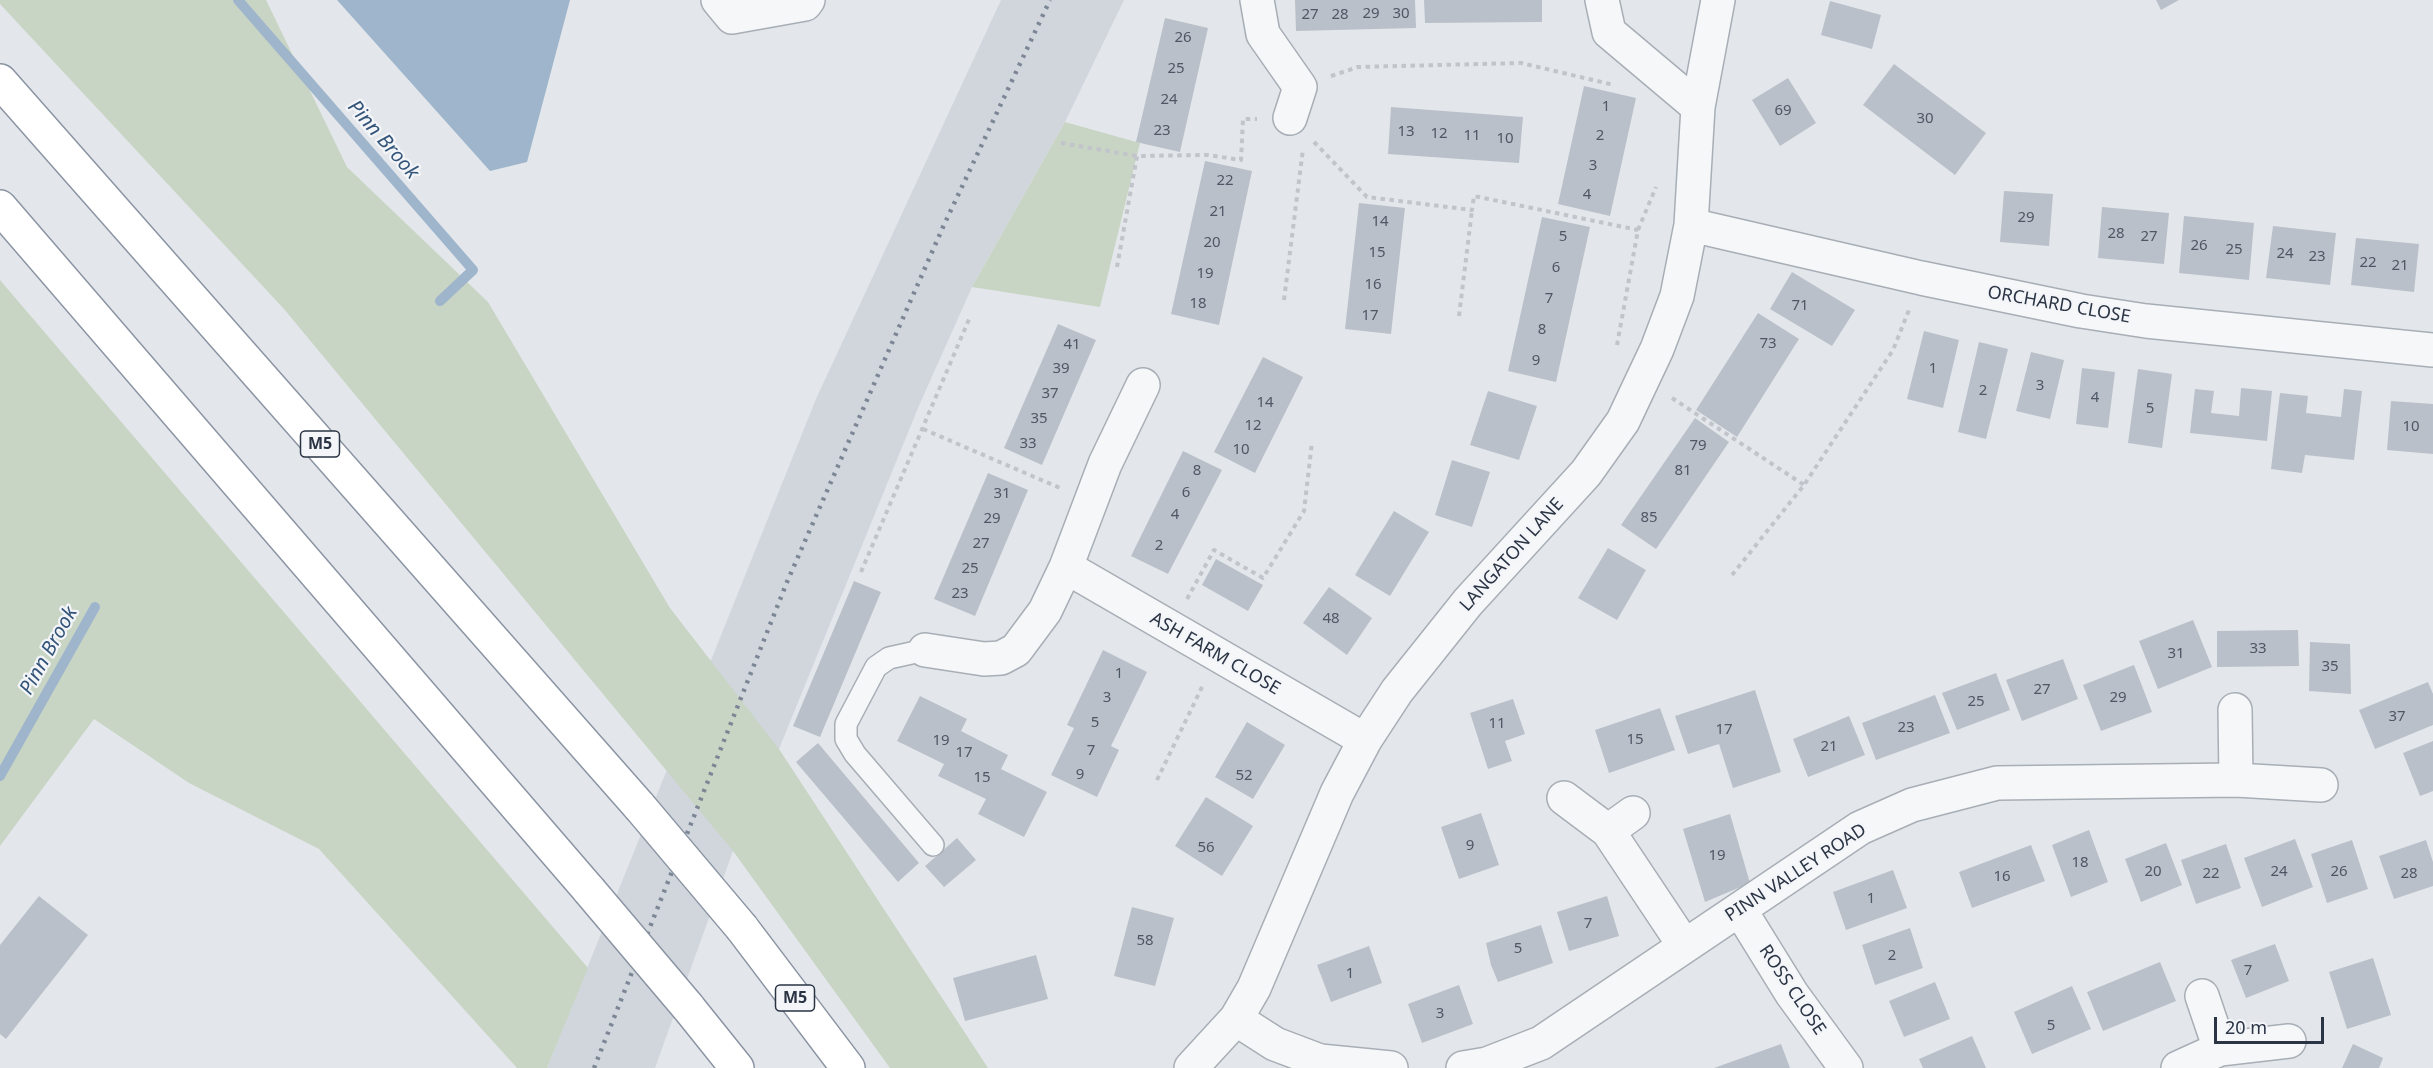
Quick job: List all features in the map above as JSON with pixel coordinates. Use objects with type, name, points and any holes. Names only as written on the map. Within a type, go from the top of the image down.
[{"type":"highway","name":"M5","points":[[0,81],[640,807],[742,928],[848,1068]]},
{"type":"highway","points":[[0,207],[589,890],[737,1068]]},
{"type":"street","points":[[718,0],[732,17],[806,2]]},
{"type":"street","points":[[1257,0],[1263,34],[1300,87],[1298,125]]},
{"type":"street","points":[[1602,0],[1609,32],[1698,107]]},
{"type":"street","name":"LANGATON LANE","points":[[1191,1068],[1236,1019],[1254,988],[1337,793],[1365,740],[1397,691],[1468,602],[1586,473],[1623,421],[1657,349],[1677,296],[1691,225],[1698,107],[1718,0]]},
{"type":"street","name":"ORCHARD CLOSE","points":[[1691,225],[1921,278],[2081,311],[2124,318],[2433,350]]},
{"type":"street","points":[[925,650],[984,659],[1001,658],[1016,650],[1045,611],[1066,567],[1105,464],[1143,385]]},
{"type":"street","name":"ASH FARM CLOSE","points":[[1066,567],[1365,740]]},
{"type":"street","points":[[2235,710],[2236,780]]},
{"type":"street","name":"PINN VALLEY ROAD","points":[[1463,1068],[1487,1064],[1541,1043],[1860,828],[1912,805],[1997,783],[2236,780],[2321,785]]},
{"type":"street","points":[[1564,798],[1621,822],[1684,945]]},
{"type":"street","name":"ROSS CLOSE","points":[[1740,910],[1792,994],[1846,1068]]},
{"type":"street","points":[[2202,996],[2220,1049]]},
{"type":"street","points":[[1236,1019],[1275,1044],[1320,1061],[1391,1068]]},
{"type":"street","points":[[2178,1068],[2220,1049],[2289,1041]]},
{"type":"lane","points":[[925,650],[896,656],[876,667],[846,724],[846,739],[855,754],[933,845]]},
{"type":"path","points":[[1300,87],[1358,67],[1521,63],[1625,87]]},
{"type":"path","points":[[1062,143],[1137,156],[1208,155],[1241,160],[1243,119],[1298,125],[1368,197],[1472,210]]},
{"type":"path","points":[[1284,300],[1296,218],[1298,125]]},
{"type":"path","points":[[1117,267],[1137,156]]},
{"type":"path","points":[[1617,348],[1638,230],[1659,180]]},
{"type":"path","points":[[1459,316],[1474,196],[1638,230]]},
{"type":"path","points":[[1732,575],[1804,485],[1893,350],[1921,278]]},
{"type":"path","points":[[861,572],[970,317]]},
{"type":"path","points":[[1642,379],[1804,485]]},
{"type":"path","points":[[922,429],[1090,500]]},
{"type":"path","points":[[1171,628],[1214,550],[1263,578],[1304,511],[1312,441]]},
{"type":"path","points":[[1157,780],[1218,655]]},
{"type":"shaded area","points":[[1001,0],[1124,0],[1065,122],[972,287],[918,408],[779,749],[733,851],[655,1068],[547,1068],[816,399]]},
{"type":"green space","points":[[0,0],[266,0],[347,167],[488,302],[670,608],[779,749],[988,1068],[890,1068],[733,851],[284,309],[0,4]]},
{"type":"green space","points":[[1065,122],[1140,143],[1100,307],[972,287]]},
{"type":"green space","points":[[0,280],[588,968],[547,1068],[517,1068],[319,849],[189,783],[94,719],[0,846]]},
{"type":"water","points":[[337,0],[570,0],[527,162],[490,171]]},
{"type":"building","points":[[1295,0],[1415,0],[1416,28],[1296,31]]},
{"type":"building","points":[[1424,0],[1542,0],[1542,22],[1425,23]]},
{"type":"building","points":[[2156,0],[2179,0],[2161,10]]},
{"type":"building","points":[[1830,1],[1881,15],[1872,49],[1821,35]]},
{"type":"building","points":[[1165,18],[1208,28],[1180,152],[1136,142]]},
{"type":"building","points":[[1894,64],[1986,133],[1955,175],[1863,105]]},
{"type":"building","points":[[1788,78],[1816,123],[1780,146],[1752,100]]},
{"type":"building","points":[[1584,86],[1636,98],[1610,216],[1558,204]]},
{"type":"building","points":[[1391,107],[1523,117],[1519,163],[1388,154]]},
{"type":"building","points":[[1205,161],[1252,171],[1219,325],[1171,314]]},
{"type":"building","points":[[2004,191],[2053,194],[2049,246],[2000,242]]},
{"type":"building","points":[[1359,203],[1405,208],[1391,334],[1345,329]]},
{"type":"building","points":[[2102,207],[2169,213],[2164,264],[2098,258]]},
{"type":"building","points":[[2184,216],[2254,223],[2249,280],[2179,273]]},
{"type":"building","points":[[1542,217],[1590,227],[1556,382],[1508,371]]},
{"type":"building","points":[[2273,226],[2336,233],[2330,285],[2266,278]]},
{"type":"building","points":[[2356,238],[2419,244],[2414,292],[2351,285]]},
{"type":"building","points":[[1792,272],[1855,310],[1832,346],[1770,309]]},
{"type":"building","points":[[1758,313],[1799,339],[1737,437],[1696,410]]},
{"type":"building","points":[[1058,324],[1096,340],[1042,465],[1004,448]]},
{"type":"building","points":[[1924,331],[1959,340],[1943,408],[1907,399]]},
{"type":"building","points":[[1979,342],[2008,349],[1986,439],[1958,432]]},
{"type":"building","points":[[2031,352],[2064,360],[2050,419],[2016,411]]},
{"type":"building","points":[[1263,357],[1303,377],[1255,473],[1214,452]]},
{"type":"building","points":[[2082,368],[2115,372],[2108,428],[2076,424]]},
{"type":"building","points":[[2138,369],[2172,374],[2162,448],[2128,443]]},
{"type":"building","points":[[2241,388],[2272,391],[2267,441],[2190,433],[2195,389],[2214,391],[2211,413],[2239,416]]},
{"type":"building","points":[[2344,389],[2362,391],[2354,460],[2305,455],[2302,473],[2271,469],[2280,393],[2308,396],[2306,413],[2341,417]]},
{"type":"building","points":[[1488,391],[1537,406],[1519,460],[1470,445]]},
{"type":"building","points":[[2391,401],[2433,404],[2433,454],[2387,450]]},
{"type":"building","points":[[1695,418],[1729,442],[1656,549],[1621,525]]},
{"type":"building","points":[[1183,451],[1222,470],[1168,574],[1131,556]]},
{"type":"building","points":[[1452,460],[1490,472],[1472,527],[1435,515]]},
{"type":"building","points":[[988,473],[1028,490],[975,616],[934,599]]},
{"type":"building","points":[[1394,511],[1429,532],[1390,596],[1355,575]]},
{"type":"building","points":[[1608,548],[1646,570],[1617,620],[1578,598]]},
{"type":"building","points":[[1216,559],[1263,585],[1248,611],[1202,585]]},
{"type":"building","points":[[854,581],[881,592],[820,737],[793,726]]},
{"type":"building","points":[[1329,587],[1372,618],[1347,655],[1303,623]]},
{"type":"building","points":[[2193,620],[2212,667],[2158,689],[2139,641]]},
{"type":"building","points":[[2298,630],[2299,666],[2217,667],[2217,631]]},
{"type":"building","points":[[2310,642],[2350,644],[2351,694],[2309,691]]},
{"type":"building","points":[[1103,650],[1147,672],[1111,746],[1119,750],[1097,797],[1051,775],[1074,728],[1067,725]]},
{"type":"building","points":[[2063,659],[2078,699],[2022,721],[2006,680]]},
{"type":"building","points":[[2134,665],[2152,712],[2101,731],[2083,685]]},
{"type":"building","points":[[1996,673],[2010,710],[1957,730],[1942,693]]},
{"type":"building","points":[[2428,682],[2433,694],[2433,725],[2375,749],[2359,710]]},
{"type":"building","points":[[1755,690],[1781,772],[1733,788],[1719,744],[1688,754],[1675,716]]},
{"type":"building","points":[[1935,695],[1950,733],[1876,760],[1862,723]]},
{"type":"building","points":[[920,696],[967,719],[961,731],[1008,755],[1001,769],[1047,792],[1024,837],[978,814],[986,799],[938,776],[944,764],[897,741]]},
{"type":"building","points":[[1513,699],[1525,734],[1505,741],[1512,761],[1488,769],[1470,713]]},
{"type":"building","points":[[1660,708],[1675,750],[1609,773],[1595,730]]},
{"type":"building","points":[[1849,716],[1865,755],[1808,777],[1793,739]]},
{"type":"building","points":[[1247,722],[1285,745],[1253,799],[1215,777]]},
{"type":"building","points":[[2433,741],[2433,791],[2420,796],[2403,753]]},
{"type":"building","points":[[818,743],[919,863],[898,882],[796,762]]},
{"type":"building","points":[[1206,797],[1253,826],[1222,876],[1175,846]]},
{"type":"building","points":[[1481,813],[1499,865],[1459,879],[1441,827]]},
{"type":"building","points":[[1730,814],[1750,883],[1705,902],[1683,829]]},
{"type":"building","points":[[2089,830],[2108,882],[2071,897],[2052,845]]},
{"type":"building","points":[[957,838],[976,860],[944,887],[925,866]]},
{"type":"building","points":[[2295,839],[2313,887],[2262,907],[2244,858]]},
{"type":"building","points":[[2352,840],[2368,889],[2327,903],[2311,854]]},
{"type":"building","points":[[2426,840],[2433,862],[2433,886],[2394,899],[2379,856]]},
{"type":"building","points":[[2166,843],[2182,885],[2141,902],[2125,859]]},
{"type":"building","points":[[2226,844],[2241,888],[2196,904],[2181,860]]},
{"type":"building","points":[[2031,845],[2045,881],[1972,908],[1959,872]]},
{"type":"building","points":[[1893,870],[1907,908],[1846,930],[1833,892]]},
{"type":"building","points":[[39,896],[88,935],[6,1039],[0,1034],[0,945]]},
{"type":"building","points":[[1607,896],[1619,936],[1569,951],[1557,912]]},
{"type":"building","points":[[1132,907],[1174,918],[1155,986],[1114,976]]},
{"type":"building","points":[[1541,925],[1553,963],[1498,982],[1486,943]]},
{"type":"building","points":[[1910,928],[1923,968],[1875,985],[1862,945]]},
{"type":"building","points":[[2275,944],[2289,981],[2246,998],[2231,960]]},
{"type":"building","points":[[1369,946],[1382,983],[1331,1002],[1317,965]]},
{"type":"building","points":[[1036,955],[1048,999],[965,1021],[953,978]]},
{"type":"building","points":[[2373,958],[2391,1015],[2347,1029],[2329,972]]},
{"type":"building","points":[[2160,962],[2176,1001],[2103,1031],[2087,992]]},
{"type":"building","points":[[1935,982],[1950,1019],[1904,1037],[1889,1001]]},
{"type":"building","points":[[1459,985],[1473,1024],[1422,1043],[1408,1004]]},
{"type":"building","points":[[2072,986],[2091,1029],[2032,1054],[2014,1012]]},
{"type":"building","points":[[1972,1036],[1986,1068],[1923,1068],[1919,1059]]},
{"type":"building","points":[[1781,1044],[1790,1068],[1714,1068]]},
{"type":"building","points":[[2353,1044],[2383,1058],[2379,1068],[2342,1068]]},
{"type":"waterway","name":"Pinn Brook","points":[[238,0],[473,270],[440,301]]},
{"type":"waterway","name":"Pinn Brook","points":[[0,776],[95,607]]},
{"type":"railway","points":[[594,1068],[787,582],[943,227],[1050,0]]}]
